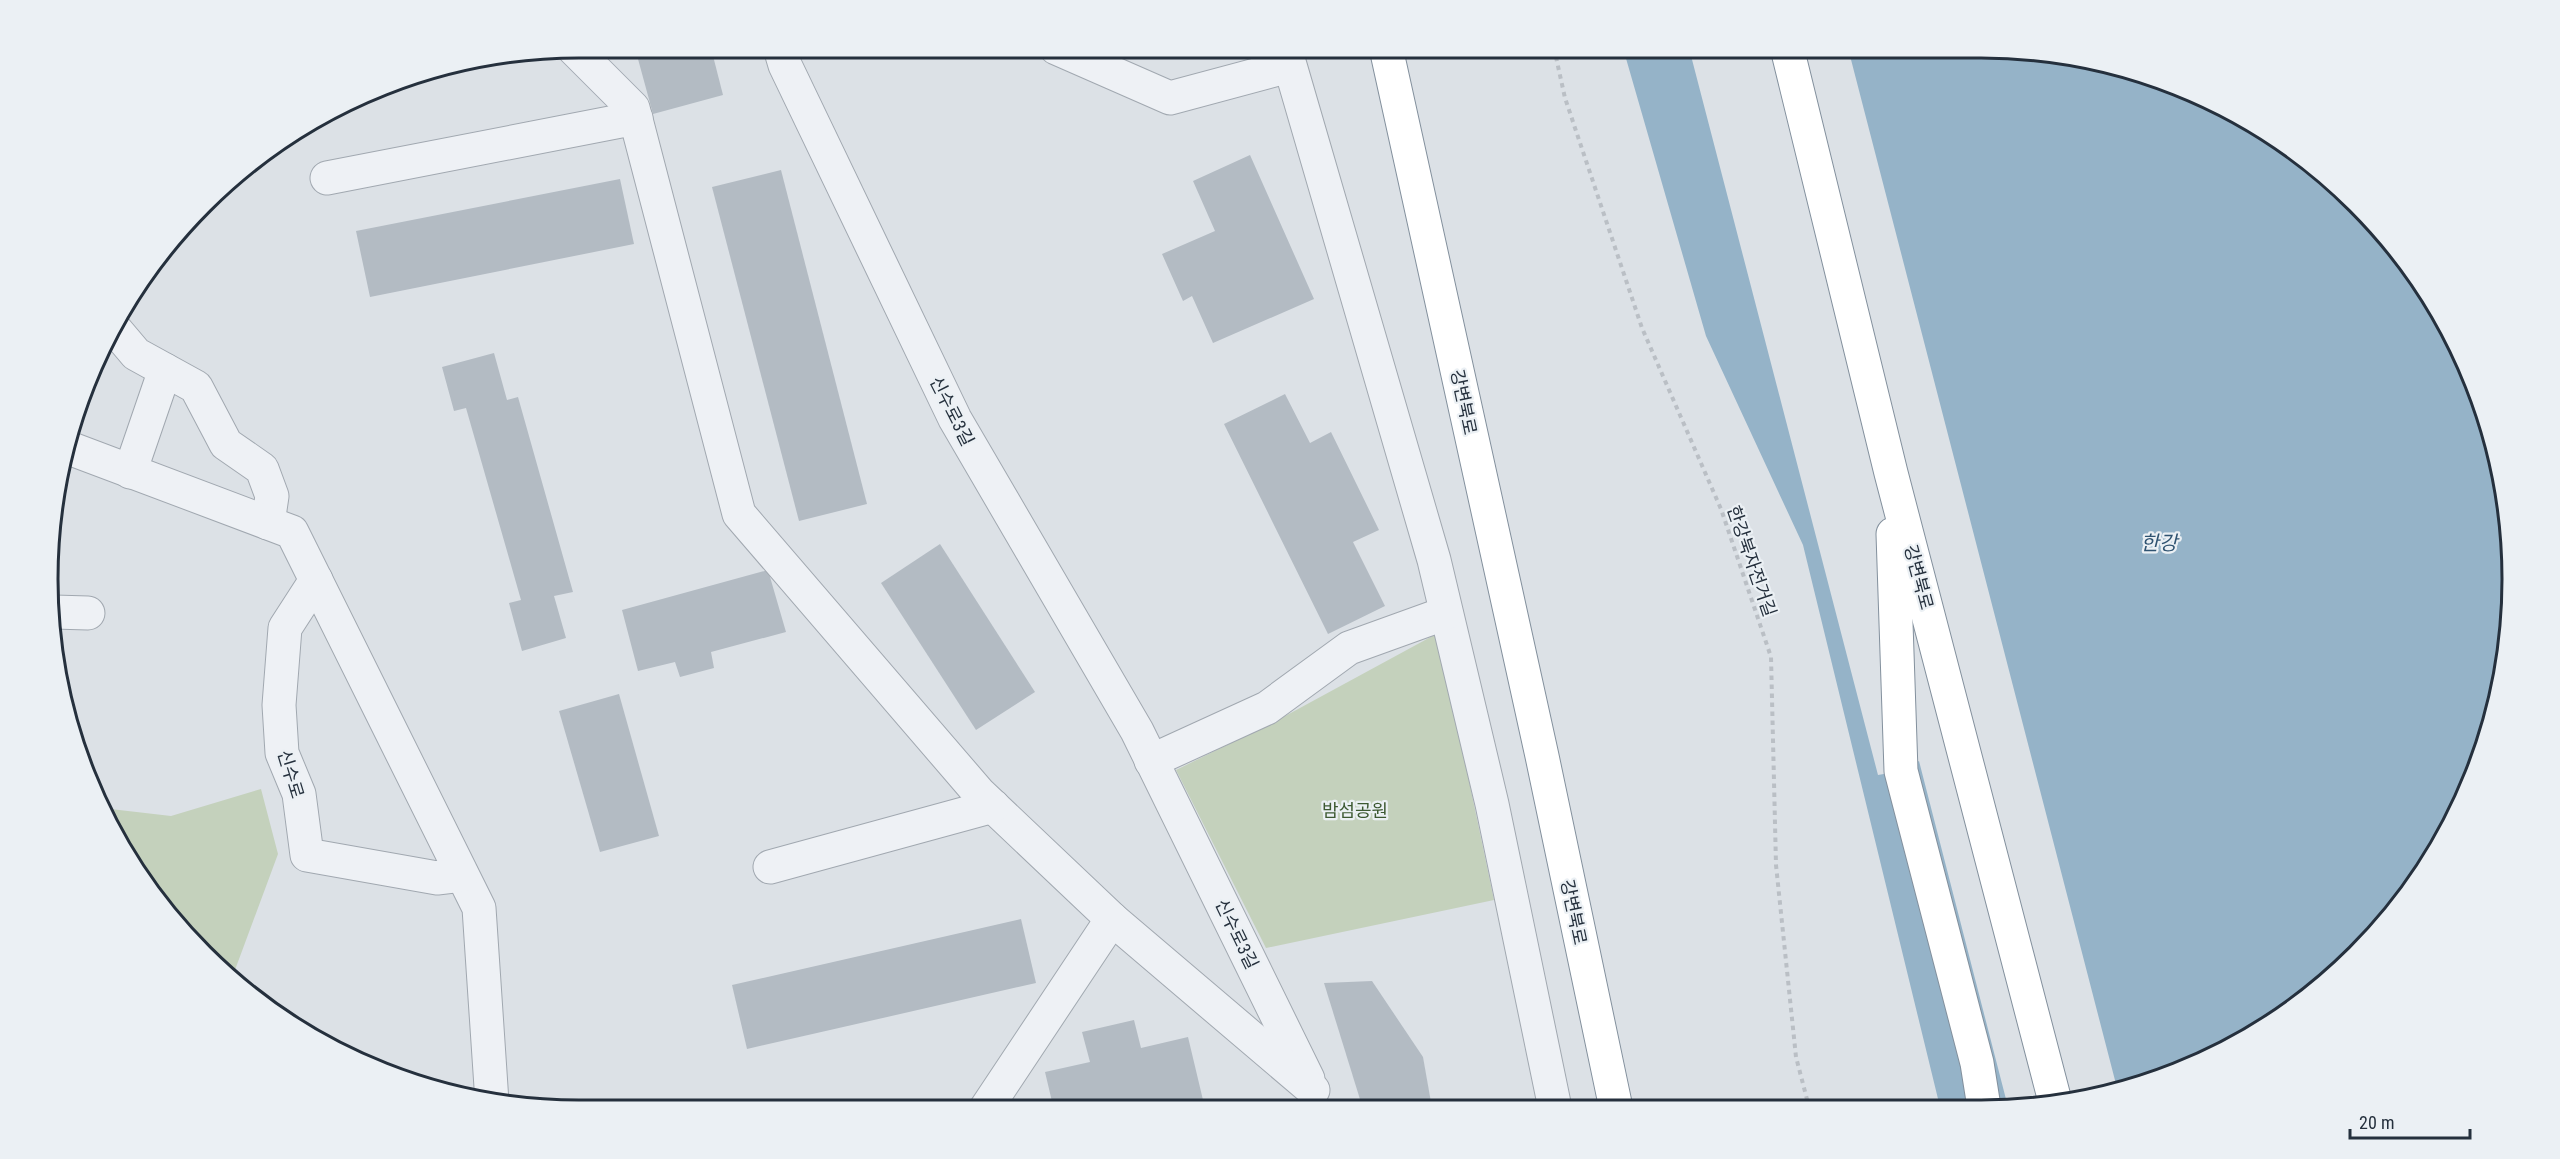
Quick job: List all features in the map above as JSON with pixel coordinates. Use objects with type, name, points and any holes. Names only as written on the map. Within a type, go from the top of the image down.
[{"type":"highway","name":"강변북로","points":[[1388,58],[1542,756],[1614,1100]]},
{"type":"highway","name":"강변북로","points":[[1789,58],[1891,473],[2053,1095]]},
{"type":"highway","points":[[1891,473],[1901,771],[1977,1063],[1983,1100]]},
{"type":"street","points":[[583,58],[633,108],[739,514],[979,793],[1112,920],[1317,1099]]},
{"type":"street","name":"신수로3길","points":[[783,58],[955,419],[1137,731],[1317,1099]]},
{"type":"street","points":[[1079,58],[1170,98],[1284,58]]},
{"type":"street","points":[[1287,58],[1434,560],[1492,804],[1554,1100]]},
{"type":"street","points":[[327,178],[636,118]]},
{"type":"street","points":[[120,335],[136,354],[196,387],[226,444],[262,469],[272,496],[268,522]]},
{"type":"street","points":[[130,472],[165,370]]},
{"type":"street","points":[[75,450],[292,532],[479,908],[491,1092]]},
{"type":"street","name":"신수로","points":[[316,580],[285,628],[279,705],[282,753],[299,794],[307,855],[437,878],[462,875]]},
{"type":"street","points":[[60,612],[88,613]]},
{"type":"street","points":[[1151,761],[1267,708],[1349,648],[1446,613]]},
{"type":"street","points":[[770,867],[993,807]]},
{"type":"street","points":[[992,1100],[1112,920]]},
{"type":"path","name":"한강북자전거길","points":[[1556,58],[1565,98],[1642,328],[1721,509],[1771,657],[1776,865],[1796,1057],[1807,1100]]},
{"type":"green space","name":"밤섬공원","points":[[1438,633],[1494,900],[1266,948],[1176,770],[1276,721]]},
{"type":"green space","points":[[261,789],[278,854],[235,970],[211,948],[166,897],[128,840],[112,809],[171,816]]},
{"type":"water","name":"한강","points":[[1626,58],[1981,58],[2049,63],[2082,69],[2148,86],[2211,112],[2270,146],[2324,188],[2349,211],[2394,262],[2432,319],[2448,349],[2474,412],[2484,445],[2497,511],[2500,545],[2502,580],[2497,648],[2484,714],[2474,747],[2448,810],[2432,840],[2394,897],[2372,923],[2349,948],[2298,993],[2241,1031],[2180,1061],[2115,1083],[2049,1096],[1938,1100],[1803,545],[1706,336]]},
{"type":"pier","points":[[1692,58],[1851,58],[2116,1083],[2049,1096],[2006,1099],[1919,761],[1901,771],[1878,775]]},
{"type":"building","points":[[638,58],[714,58],[723,95],[653,114]]},
{"type":"building","points":[[1250,155],[1314,299],[1213,343],[1192,296],[1183,301],[1162,254],[1215,231],[1193,181]]},
{"type":"building","points":[[781,170],[867,504],[799,521],[712,187]]},
{"type":"building","points":[[620,179],[634,244],[370,297],[356,231]]},
{"type":"building","points":[[494,353],[507,400],[518,397],[573,592],[554,596],[566,638],[522,651],[509,603],[521,600],[466,408],[454,411],[442,367]]},
{"type":"building","points":[[1285,394],[1310,443],[1331,432],[1379,530],[1353,542],[1385,606],[1328,634],[1224,424]]},
{"type":"building","points":[[940,544],[1035,692],[976,730],[881,583]]},
{"type":"building","points":[[768,570],[786,632],[711,652],[714,668],[680,677],[675,662],[638,671],[622,610]]},
{"type":"building","points":[[619,694],[659,836],[600,852],[559,711]]},
{"type":"building","points":[[1021,919],[1036,983],[747,1049],[732,985]]},
{"type":"building","points":[[1372,981],[1423,1057],[1431,1100],[1360,1100],[1324,983]]},
{"type":"building","points":[[1134,1020],[1141,1048],[1188,1037],[1203,1100],[1052,1100],[1045,1072],[1090,1062],[1082,1032]]}]
